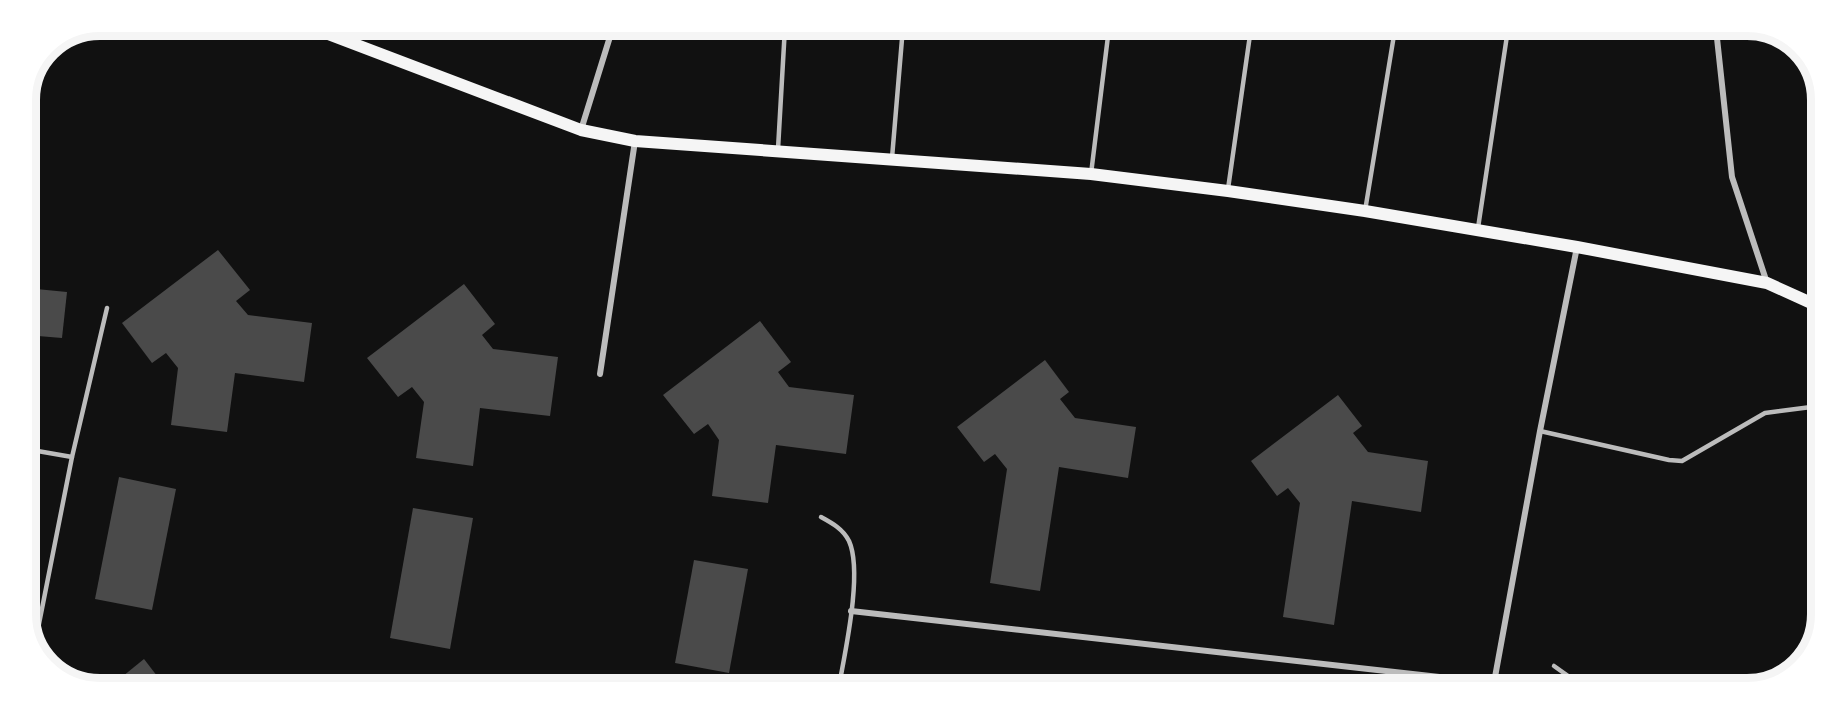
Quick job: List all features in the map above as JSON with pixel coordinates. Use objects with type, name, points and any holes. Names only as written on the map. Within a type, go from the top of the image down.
[{"type":"main road","points":[[333,36],[581,130],[635,141],[778,149],[1091,174],[1228,191],[1478,230],[1767,283],[1811,303]]},
{"type":"street","points":[[581,130],[611,36]]},
{"type":"street","points":[[1717,36],[1732,177],[1767,283]]},
{"type":"street","points":[[600,374],[635,141]]},
{"type":"street","points":[[1494,678],[1577,247]]},
{"type":"street","points":[[851,611],[1425,678]]},
{"type":"lane","points":[[778,149],[784,36]]},
{"type":"lane","points":[[892,158],[902,36]]},
{"type":"lane","points":[[1091,174],[1108,36]]},
{"type":"lane","points":[[1228,191],[1250,36]]},
{"type":"lane","points":[[1365,211],[1394,36]]},
{"type":"lane","points":[[1478,230],[1507,36]]},
{"type":"lane","points":[[38,629],[72,457],[107,308]]},
{"type":"lane","points":[[1540,431],[1682,461],[1765,413],[1811,407]]},
{"type":"lane","points":[[36,451],[72,457]]},
{"type":"lane","points":[[821,517],[837,526],[849,541],[853,560],[851,611],[840,678]]},
{"type":"lane","points":[[1554,666],[1571,678]]},
{"type":"building","points":[[218,250],[250,290],[236,301],[248,315],[312,323],[304,382],[235,373],[227,432],[171,425],[178,368],[166,353],[152,363],[122,323]]},
{"type":"building","points":[[464,284],[495,324],[482,335],[493,349],[558,357],[550,416],[480,408],[473,466],[416,458],[424,402],[412,387],[398,397],[367,358]]},
{"type":"building","points":[[36,289],[67,292],[62,338],[36,336]]},
{"type":"building","points":[[760,321],[791,362],[778,372],[789,387],[854,395],[846,454],[776,445],[768,503],[712,496],[719,440],[708,424],[694,434],[663,395]]},
{"type":"building","points":[[1045,360],[1069,392],[1060,399],[1075,418],[1136,427],[1128,478],[1059,467],[1040,591],[990,583],[1007,469],[995,454],[984,462],[957,427]]},
{"type":"building","points":[[1338,395],[1362,426],[1353,433],[1368,452],[1428,461],[1421,512],[1352,501],[1334,625],[1283,617],[1300,503],[1288,488],[1277,496],[1251,461]]},
{"type":"building","points":[[119,477],[176,489],[152,610],[95,599]]},
{"type":"building","points":[[413,508],[473,518],[450,649],[390,638]]},
{"type":"building","points":[[694,560],[748,569],[729,673],[675,663]]},
{"type":"building","points":[[144,659],[159,678],[121,678]]}]
